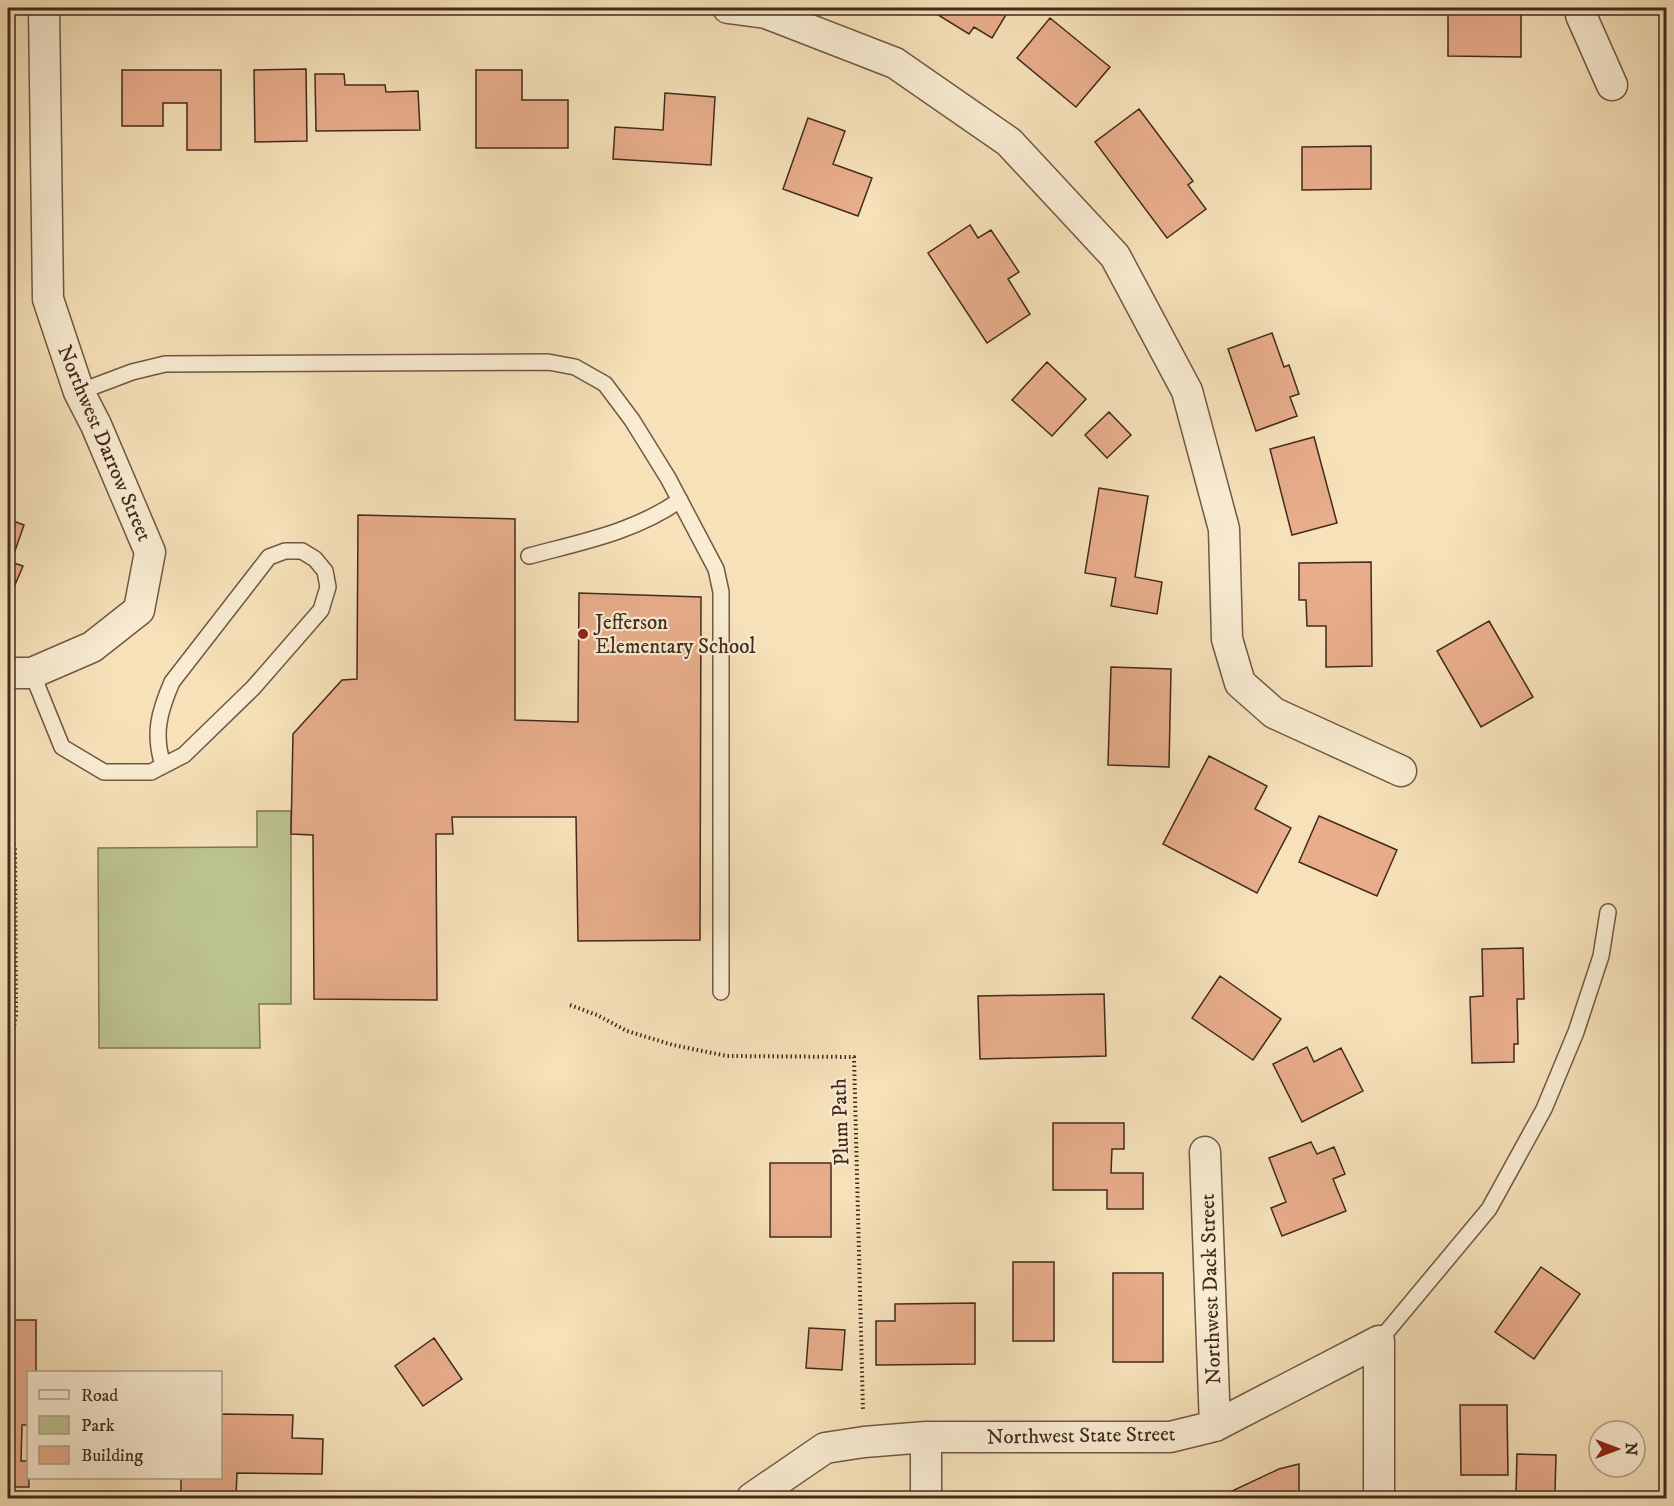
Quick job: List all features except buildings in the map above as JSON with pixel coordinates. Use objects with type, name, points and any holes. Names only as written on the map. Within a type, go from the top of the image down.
[{"type":"street","name":"Northwest Darrow Street","points":[[20,673],[92,647],[139,610],[150,552],[79,392],[48,298],[44,8]]},
{"type":"street","points":[[728,8],[766,13],[895,63],[1009,142],[1115,256],[1186,391],[1224,529],[1227,639],[1240,683],[1274,713],[1401,771]]},
{"type":"street","points":[[1581,8],[1581,15],[1612,85]]},
{"type":"street","name":"Northwest Dack Street","points":[[1205,1152],[1215,1426]]},
{"type":"street","points":[[1379,1341],[1379,1498]]},
{"type":"street","name":"Northwest State Street","points":[[752,1498],[825,1448],[926,1437],[1170,1437],[1215,1426],[1379,1341]]},
{"type":"street","points":[[926,1437],[926,1498]]},
{"type":"lane","points":[[79,392],[132,372],[165,364],[548,362],[575,367],[605,384],[632,420],[680,500],[716,569],[721,592],[721,992]]},
{"type":"lane","points":[[529,556],[623,530],[658,516],[680,500]]},
{"type":"lane","points":[[20,673],[62,747],[104,772],[151,772],[184,755],[244,697],[321,610],[328,587],[325,571],[315,559],[302,551],[285,551],[269,557],[172,682],[163,702],[156,744],[163,765]]},
{"type":"lane","name":"Northwest State Street","points":[[1379,1341],[1489,1209],[1544,1109],[1576,1032],[1594,978],[1601,956],[1608,912]]},
{"type":"path","points":[[8,832],[15,846],[16,1015],[12,1032],[8,1034]]},
{"type":"path","name":"Plum Path","points":[[570,1005],[597,1015],[627,1031],[673,1045],[727,1056],[854,1057],[864,1442]]},
{"type":"green space","points":[[257,811],[291,811],[291,1004],[259,1004],[260,1048],[99,1048],[98,848],[257,847]]},
{"type":"place","name":"Jefferson Elementary School","points":[[583,634]]}]
